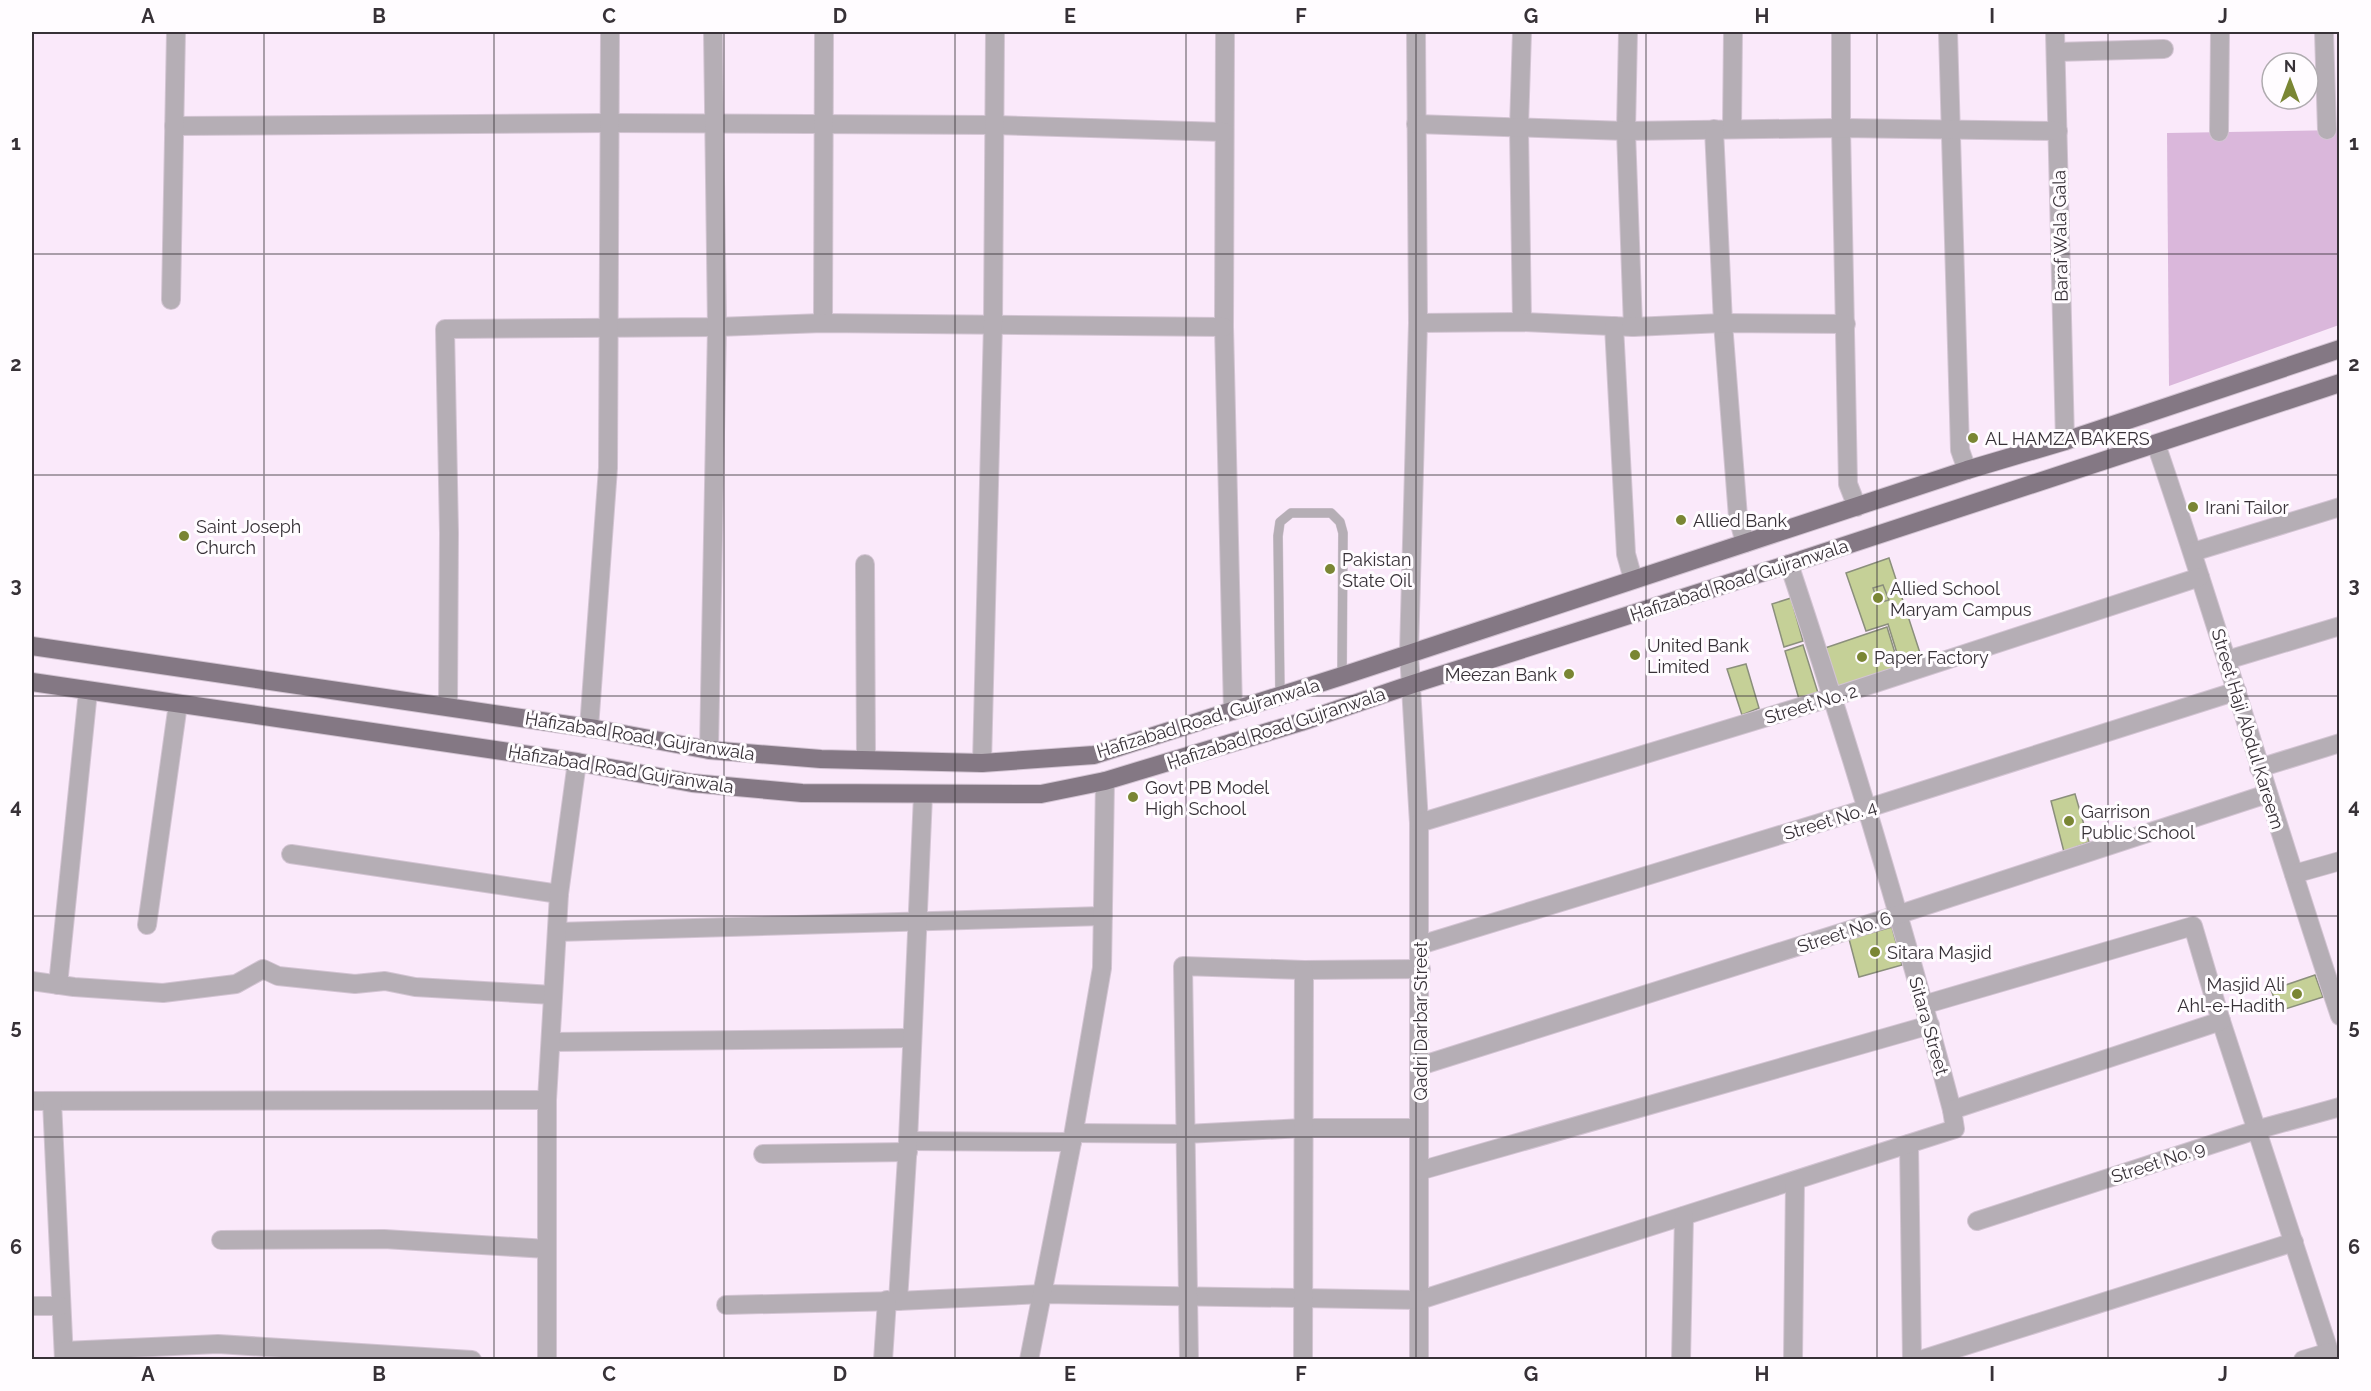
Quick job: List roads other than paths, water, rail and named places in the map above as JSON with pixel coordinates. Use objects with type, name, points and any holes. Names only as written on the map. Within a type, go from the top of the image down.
[{"type":"main road","name":"Hafizabad Road, Gujranwala","points":[[32,646],[448,706],[709,750],[821,759],[982,763],[1094,755],[1342,676],[1966,470],[2065,441],[2340,349]]},
{"type":"main road","name":"Hafizabad Road Gujranwala","points":[[32,682],[577,762],[692,783],[802,793],[1041,794],[1105,781],[1301,722],[2340,383]]},
{"type":"street","points":[[171,300],[176,32]]},
{"type":"street","points":[[589,728],[608,468],[610,32]]},
{"type":"street","points":[[709,750],[717,327],[713,32]]},
{"type":"street","points":[[824,32],[824,323]]},
{"type":"street","points":[[982,763],[993,324],[995,32]]},
{"type":"street","points":[[1225,32],[1224,327],[1233,711]]},
{"type":"street","name":"Qadri Darbar Street","points":[[1416,32],[1418,323],[1409,653],[1413,684],[1419,823],[1421,969],[1419,1359]]},
{"type":"street","points":[[1522,32],[1519,127],[1522,322]]},
{"type":"street","points":[[1628,32],[1626,131],[1633,327]]},
{"type":"street","points":[[1733,32],[1723,128],[1723,323],[1738,517],[1745,543]]},
{"type":"street","points":[[1841,32],[1848,484],[1857,507]]},
{"type":"street","points":[[1948,32],[1960,450],[1966,470]]},
{"type":"street","name":"Baraf Wala Gala","points":[[2055,32],[2065,441]]},
{"type":"street","points":[[2219,132],[2220,32]]},
{"type":"street","points":[[2324,32],[2327,130]]},
{"type":"street","points":[[2056,52],[2164,49]]},
{"type":"street","points":[[174,126],[825,124],[994,125],[1224,132]]},
{"type":"street","points":[[1416,124],[1626,131],[1723,128],[2058,131]]},
{"type":"street","points":[[1418,323],[1522,322],[1633,327],[1723,323],[1846,324]]},
{"type":"street","points":[[448,706],[449,533],[444,329],[608,329],[824,323],[1224,327]]},
{"type":"street","points":[[1614,326],[1626,554],[1633,579]]},
{"type":"street","name":"Street Haji Abdul Kareem","points":[[2156,444],[2193,552],[2267,794],[2334,982],[2340,1016]]},
{"type":"street","points":[[2193,552],[2340,507]]},
{"type":"street","points":[[865,564],[866,760]]},
{"type":"street","name":"Sitara Street","points":[[1789,564],[1833,697],[1930,1025],[1952,1110]]},
{"type":"street","name":"Street No. 2","points":[[1419,823],[1833,697],[2200,577]]},
{"type":"street","points":[[2227,660],[2340,626]]},
{"type":"street","points":[[58,985],[88,691]]},
{"type":"street","name":"Street No. 4","points":[[1420,945],[1865,809],[2237,691]]},
{"type":"street","points":[[147,925],[178,704]]},
{"type":"street","points":[[2259,768],[2340,743]]},
{"type":"street","points":[[547,1359],[547,1100],[559,894],[577,762]]},
{"type":"street","points":[[1029,1359],[1073,1138],[1102,968],[1105,781]]},
{"type":"street","name":"Street No. 6","points":[[1420,1066],[1897,915],[2267,794]]},
{"type":"street","points":[[883,1359],[893,1300],[908,1147],[923,795]]},
{"type":"street","points":[[291,854],[559,894]]},
{"type":"street","points":[[2294,874],[2340,861]]},
{"type":"street","points":[[557,932],[1103,916]]},
{"type":"street","points":[[1923,1005],[2193,926],[2221,1021],[2331,1356],[2303,1359]]},
{"type":"street","points":[[1189,1359],[1183,966],[1304,970],[1421,969]]},
{"type":"street","points":[[32,981],[126,992],[163,993],[236,984],[263,969],[278,976],[355,984],[385,981],[415,987],[554,995]]},
{"type":"street","points":[[1303,1359],[1304,970]]},
{"type":"street","points":[[726,1305],[1043,1294],[1420,1300],[1955,1129],[1952,1110],[2221,1021]]},
{"type":"street","points":[[1419,1172],[1930,1025]]},
{"type":"street","points":[[551,1042],[912,1038]]},
{"type":"street","points":[[32,1101],[547,1100]]},
{"type":"street","points":[[52,1101],[64,1355],[218,1344],[472,1359]]},
{"type":"street","name":"Street No. 9","points":[[1977,1221],[2256,1130],[2340,1107]]},
{"type":"street","points":[[763,1154],[1303,1128],[1419,1128]]},
{"type":"street","points":[[1909,1144],[1912,1359]]},
{"type":"street","points":[[1793,1359],[1795,1182]]},
{"type":"street","points":[[1681,1359],[1684,1216]]},
{"type":"street","points":[[221,1240],[384,1239],[547,1249]]},
{"type":"street","points":[[1920,1359],[2294,1242]]},
{"type":"street","points":[[32,1306],[61,1306]]},
{"type":"lane","points":[[1280,695],[1278,536],[1280,522],[1291,513],[1330,513],[1340,522],[1343,533],[1342,676]]},
{"type":"place","name":"AL HAMZA BAKERS","points":[[1973,438]]},
{"type":"place","name":"Irani Tailor","points":[[2193,507]]},
{"type":"place","name":"Allied Bank","points":[[1681,520]]},
{"type":"place","name":"Saint Joseph Church","points":[[184,536]]},
{"type":"place","name":"Pakistan State Oil","points":[[1330,569]]},
{"type":"place","name":"Allied School Maryam Campus","points":[[1878,598]]},
{"type":"place","name":"United Bank Limited","points":[[1635,655]]},
{"type":"place","name":"Paper Factory","points":[[1862,657]]},
{"type":"place","name":"Meezan Bank","points":[[1569,674]]},
{"type":"place","name":"Govt PB Model High School","points":[[1133,797]]},
{"type":"place","name":"Garrison Public School","points":[[2069,821]]},
{"type":"place","name":"Sitara Masjid","points":[[1875,952]]},
{"type":"place","name":"Masjid Ali Ahl-e-Hadith","points":[[2297,994]]}]
